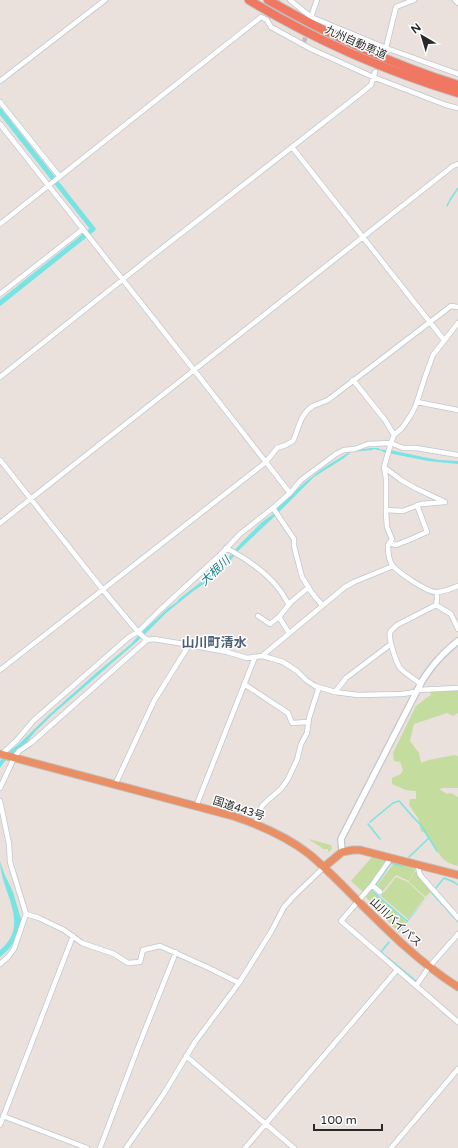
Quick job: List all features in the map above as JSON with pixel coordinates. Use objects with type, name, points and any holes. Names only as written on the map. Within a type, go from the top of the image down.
[{"type":"highway","points":[[244,0],[291,24]]},
{"type":"highway","name":"九州自動車道","points":[[249,0],[291,24],[350,53],[392,70],[458,93]]},
{"type":"highway","name":"九州自動車道","points":[[268,0],[296,16],[353,44],[402,65],[458,85]]},
{"type":"highway","name":"国道443号","points":[[1,755],[233,816],[272,831],[295,844],[324,867]]},
{"type":"highway","points":[[324,867],[342,852],[360,850],[458,875]]},
{"type":"highway","name":"山川バイパス","points":[[324,867],[395,937],[430,968],[458,988]]},
{"type":"street","points":[[0,82],[105,0]]},
{"type":"street","points":[[290,0],[311,17],[384,50],[458,74]]},
{"type":"street","points":[[311,17],[317,0]]},
{"type":"street","points":[[384,50],[396,7],[414,0]]},
{"type":"street","points":[[0,224],[60,178],[261,17],[267,20],[271,27],[303,44],[446,105],[458,108]]},
{"type":"street","points":[[0,378],[371,85],[374,75]]},
{"type":"street","points":[[0,102],[60,178]]},
{"type":"street","points":[[0,124],[290,493]]},
{"type":"street","points":[[292,147],[444,340]]},
{"type":"street","points":[[0,523],[362,237],[453,166],[458,164]]},
{"type":"street","points":[[0,294],[83,229]]},
{"type":"street","points":[[0,670],[266,462],[277,448],[293,441],[305,412],[328,400],[451,306],[458,307]]},
{"type":"street","points":[[458,323],[433,355],[417,402],[411,415],[402,428],[394,435],[384,467],[386,478],[387,527],[392,539],[388,545],[388,556],[393,566],[415,583],[437,593],[458,586]]},
{"type":"street","points":[[353,380],[385,420],[394,435]]},
{"type":"street","points":[[417,402],[458,410]]},
{"type":"street","points":[[1,755],[18,740],[33,721],[129,637],[138,633],[240,534],[273,509],[290,493],[300,480],[336,454],[368,444],[391,443],[403,448],[416,448],[458,455]]},
{"type":"street","points":[[0,460],[102,590],[138,633],[147,640]]},
{"type":"street","points":[[384,467],[414,488],[445,502],[421,504],[403,511],[386,510]]},
{"type":"street","points":[[389,543],[396,545],[427,532],[417,505]]},
{"type":"street","points":[[273,509],[294,538],[294,546],[302,577],[322,605]]},
{"type":"street","points":[[226,548],[264,573],[278,588],[289,605]]},
{"type":"street","points":[[262,656],[346,586],[393,566]]},
{"type":"street","points":[[258,616],[270,624],[309,587]]},
{"type":"street","points":[[436,605],[437,593]]},
{"type":"street","points":[[436,605],[451,614],[458,629]]},
{"type":"street","points":[[420,684],[400,668],[391,644],[390,633],[398,625],[436,605]]},
{"type":"street","points":[[279,617],[289,633]]},
{"type":"street","points":[[0,788],[14,758],[19,751],[31,743],[147,640],[154,639],[227,652],[247,658],[262,656],[283,662],[297,671],[306,680],[319,687],[335,692],[358,695],[402,694],[416,691],[458,688]]},
{"type":"street","points":[[342,852],[341,839],[416,691],[441,655],[458,641]]},
{"type":"street","points":[[335,692],[346,678],[391,644]]},
{"type":"street","points":[[115,785],[154,701],[188,645]]},
{"type":"street","points":[[198,804],[255,657]]},
{"type":"street","points":[[244,684],[288,713],[292,722],[308,722]]},
{"type":"street","points":[[255,824],[262,806],[281,789],[288,779],[297,760],[319,687]]},
{"type":"street","points":[[0,801],[9,844],[10,862],[26,914],[14,948],[8,957],[0,964]]},
{"type":"street","points":[[391,858],[372,885],[341,921],[458,1022]]},
{"type":"street","points":[[417,864],[420,875],[458,918]]},
{"type":"street","points":[[126,1148],[163,1094],[186,1056],[238,983],[271,932],[284,907],[292,897],[324,867]]},
{"type":"street","points":[[372,885],[380,892]]},
{"type":"street","points":[[26,914],[39,918],[64,930],[82,942],[114,954],[128,963],[140,962],[143,950],[160,946],[176,952],[238,983]]},
{"type":"street","points":[[416,986],[458,934]]},
{"type":"street","points":[[0,1125],[74,936]]},
{"type":"street","points":[[100,1148],[138,1045],[176,952]]},
{"type":"street","points":[[245,1148],[397,970]]},
{"type":"street","points":[[186,1056],[294,1148]]},
{"type":"street","points":[[391,1148],[458,1069]]},
{"type":"street","points":[[3,1116],[87,1148]]},
{"type":"green space","points":[[458,689],[458,713],[453,716],[447,713],[414,724],[410,741],[419,753],[421,763],[454,755],[458,756],[458,788],[439,789],[447,794],[451,793],[458,797],[458,866],[444,859],[426,834],[421,831],[418,818],[409,805],[410,799],[416,799],[416,791],[406,790],[392,784],[392,778],[401,774],[403,770],[400,762],[394,761],[393,753],[416,706],[431,695],[430,691]]},
{"type":"green space","points":[[308,839],[331,845],[332,849],[328,852],[328,849],[324,849]]},
{"type":"green space","points":[[372,857],[387,861],[371,884],[363,892],[351,881]]},
{"type":"green space","points":[[394,863],[412,867],[415,870],[409,881],[396,875],[382,892],[376,887]]},
{"type":"green space","points":[[415,871],[431,891],[426,897],[409,882]]},
{"type":"green space","points":[[396,877],[408,882],[425,898],[408,919],[381,896]]},
{"type":"green space","points":[[370,890],[406,921],[397,931],[365,896]]},
{"type":"water","name":"大根川","points":[[379,448],[439,460],[458,461],[458,464],[428,461],[374,449],[351,452],[314,477],[238,551],[222,571],[166,613],[141,638],[52,715],[27,742],[5,761],[0,768],[0,761],[5,755],[95,674],[131,644],[168,608],[218,570],[240,544],[304,483],[322,469],[351,451]]},
{"type":"water","points":[[0,861],[13,892],[21,919],[21,925],[15,940],[0,957],[0,950],[9,940],[14,929],[14,918],[1,872]]},
{"type":"water","points":[[432,892],[458,923],[431,893]]},
{"type":"water","points":[[429,896],[399,932],[398,931]]},
{"type":"waterway","points":[[0,111],[93,229],[0,303]]},
{"type":"waterway","points":[[447,206],[458,188]]},
{"type":"waterway","points":[[370,822],[393,803],[399,801],[421,825],[437,851]]},
{"type":"waterway","points":[[368,824],[380,839]]},
{"type":"waterway","points":[[409,857],[429,838]]},
{"type":"waterway","points":[[375,886],[391,863],[403,866]]},
{"type":"waterway","points":[[435,889],[444,878],[458,885]]},
{"type":"waterway","points":[[373,888],[371,890],[407,921]]},
{"type":"waterway","points":[[389,942],[381,952],[416,981]]},
{"type":"tunnel","points":[[267,20],[279,0]]},
{"type":"tunnel","points":[[304,42],[307,30]]},
{"type":"district","name":"山川町清水","points":[[214,642]]}]
